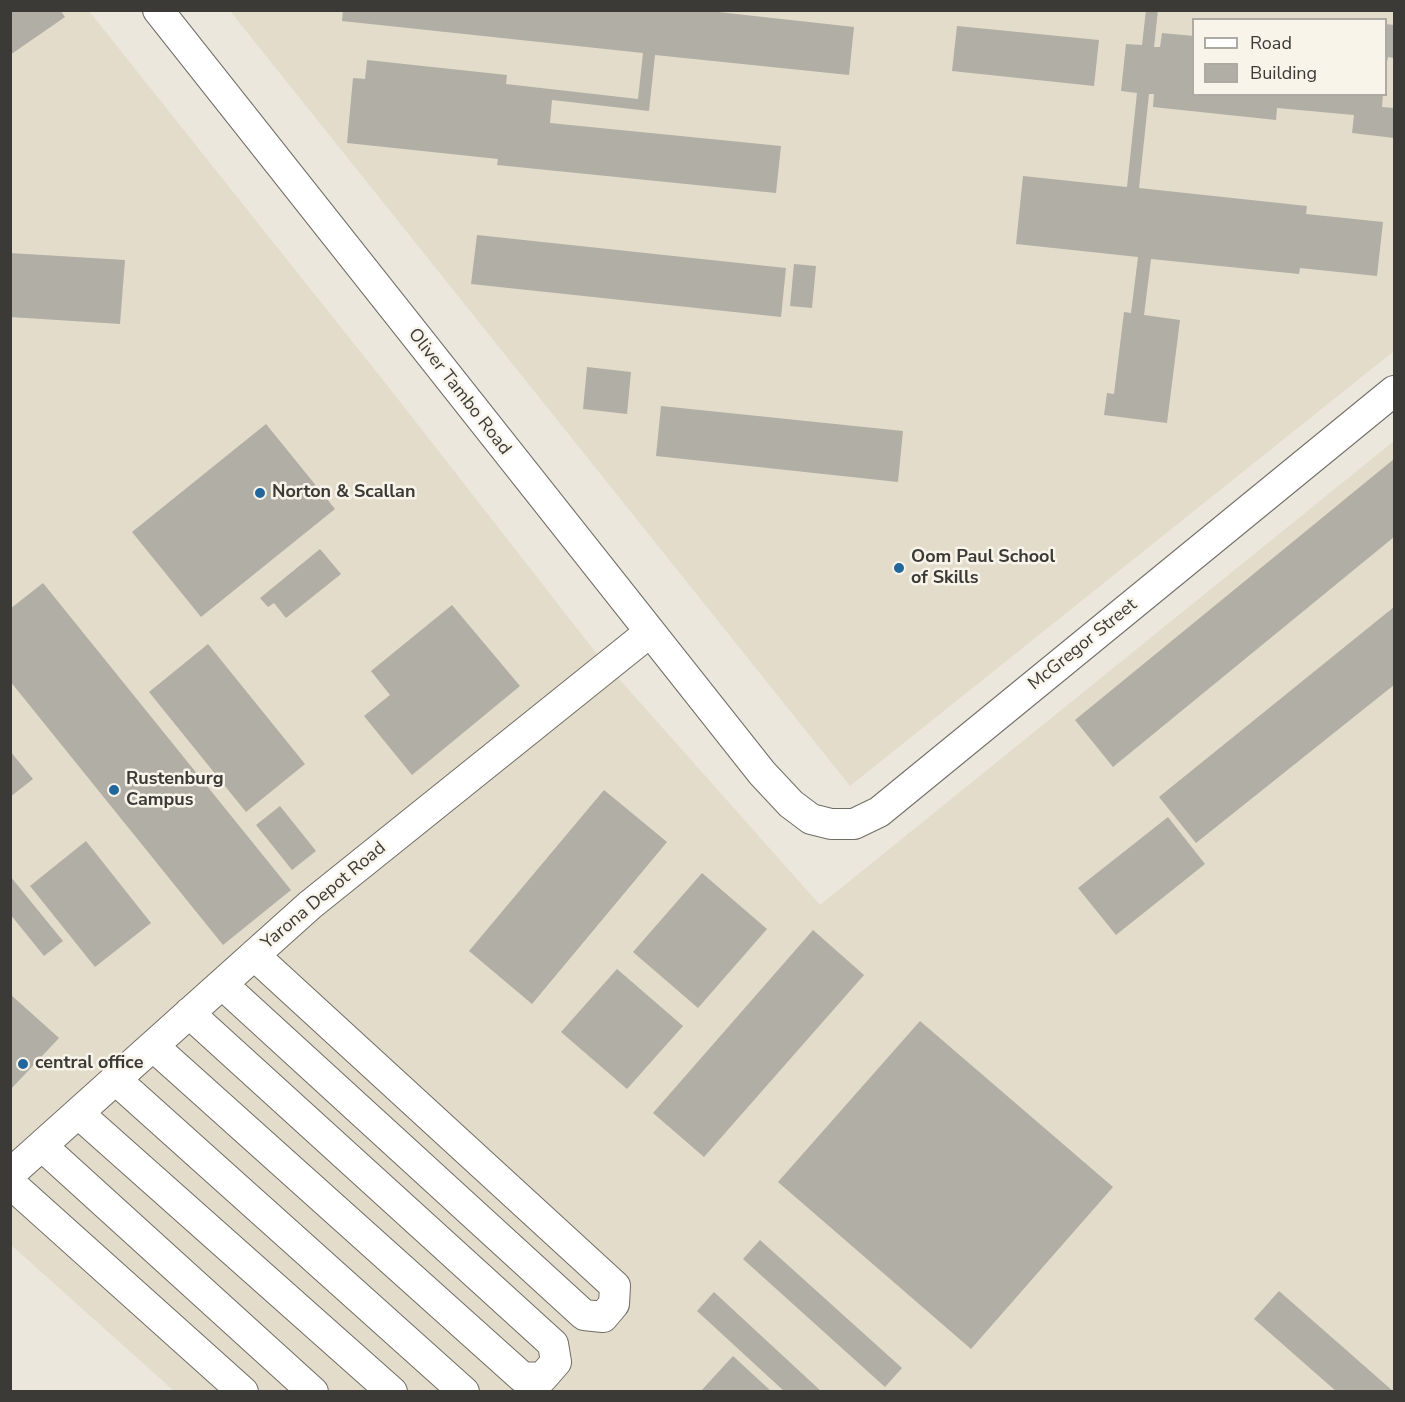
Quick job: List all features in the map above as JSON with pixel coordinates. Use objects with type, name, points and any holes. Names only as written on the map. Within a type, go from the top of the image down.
[{"type":"street","name":"Oliver Tambo Road","points":[[158,10],[762,773]]},
{"type":"street","name":"McGregor Street","points":[[762,773],[791,804],[811,819],[831,824],[854,824],[879,812],[1395,391]]},
{"type":"street","name":"Yarona Depot Road","points":[[10,1174],[310,905],[650,632]]},
{"type":"street","points":[[222,984],[584,1315],[603,1317],[614,1304],[615,1286],[254,955]]},
{"type":"street","points":[[153,1046],[522,1377],[542,1378],[556,1362],[553,1344],[189,1014]]},
{"type":"street","points":[[115,1079],[464,1392]]},
{"type":"street","points":[[78,1113],[392,1392]]},
{"type":"street","points":[[42,1146],[313,1392]]},
{"type":"street","points":[[10,1183],[243,1392]]},
{"type":"shaded area","points":[[11,11],[89,11],[394,394],[597,654],[820,905],[1394,441],[1394,1391],[174,1391],[11,1245]]},
{"type":"shaded area","name":"Oom Paul School of Skills","points":[[230,11],[1394,11],[1394,351],[850,786]]},
{"type":"building","points":[[10,10],[60,10],[65,17],[10,55]]},
{"type":"building","points":[[343,10],[700,10],[854,27],[849,75],[655,55],[649,111],[552,100],[550,123],[781,146],[776,193],[497,165],[498,159],[347,143],[353,78],[365,79],[367,60],[507,75],[506,84],[638,99],[643,53],[342,21]]},
{"type":"building","points":[[1146,10],[1158,10],[1154,47],[1160,47],[1162,33],[1192,36],[1192,96],[1383,96],[1382,107],[1394,108],[1394,138],[1352,133],[1354,115],[1277,108],[1276,120],[1153,107],[1154,94],[1149,94],[1139,188],[1307,206],[1306,214],[1383,222],[1377,276],[1300,268],[1299,274],[1151,259],[1144,315],[1180,320],[1167,423],[1104,415],[1107,393],[1114,394],[1124,312],[1131,313],[1138,257],[1016,244],[1023,176],[1127,187],[1137,93],[1121,91],[1126,44],[1142,45]]},
{"type":"building","points":[[1387,24],[1394,25],[1394,58],[1388,57],[1387,62]]},
{"type":"building","points":[[957,26],[1099,40],[1094,86],[952,71]]},
{"type":"building","points":[[477,235],[786,268],[781,317],[471,284]]},
{"type":"building","points":[[10,253],[125,260],[120,324],[10,317]]},
{"type":"building","points":[[794,264],[816,266],[812,308],[790,306]]},
{"type":"building","points":[[587,367],[631,372],[627,414],[583,409]]},
{"type":"building","points":[[661,406],[903,431],[898,482],[656,456]]},
{"type":"building","points":[[266,424],[335,509],[201,617],[132,532]]},
{"type":"building","points":[[1394,459],[1394,537],[1113,767],[1075,720]]},
{"type":"building","points":[[320,549],[341,574],[286,618],[274,603],[268,607],[260,598]]},
{"type":"building","points":[[43,583],[291,890],[223,945],[10,681],[10,609]]},
{"type":"building","points":[[452,605],[520,686],[412,775],[364,716],[390,695],[371,671]]},
{"type":"building","points":[[1394,607],[1394,685],[1196,843],[1159,797]]},
{"type":"building","points":[[208,644],[305,764],[246,812],[149,692]]},
{"type":"building","points":[[10,751],[33,779],[10,797]]},
{"type":"building","points":[[604,790],[667,842],[532,1004],[469,951]]},
{"type":"building","points":[[280,806],[316,851],[292,870],[256,825]]},
{"type":"building","points":[[1168,817],[1205,864],[1116,935],[1078,888]]},
{"type":"building","points":[[86,841],[151,923],[95,967],[30,886]]},
{"type":"building","points":[[702,873],[767,929],[698,1008],[633,952]]},
{"type":"building","points":[[10,876],[63,941],[44,956],[10,914]]},
{"type":"building","points":[[813,930],[864,975],[704,1157],[653,1113]]},
{"type":"building","points":[[617,969],[683,1026],[627,1089],[561,1032]]},
{"type":"building","name":"central office","points":[[10,994],[59,1038],[10,1090]]},
{"type":"building","points":[[920,1021],[1113,1187],[971,1349],[778,1182]]},
{"type":"building","points":[[760,1240],[902,1368],[885,1387],[743,1259]]},
{"type":"building","points":[[1279,1291],[1394,1392],[1337,1392],[1254,1319]]},
{"type":"building","points":[[714,1292],[822,1392],[785,1392],[697,1311]]},
{"type":"building","points":[[733,1356],[772,1392],[700,1392]]},
{"type":"place","name":"Norton & Scallan","points":[[260,493]]},
{"type":"place","name":"Oom Paul School of Skills","points":[[899,568]]},
{"type":"place","name":"Rustenburg Campus","points":[[114,790]]},
{"type":"place","name":"central office","points":[[23,1064]]}]
